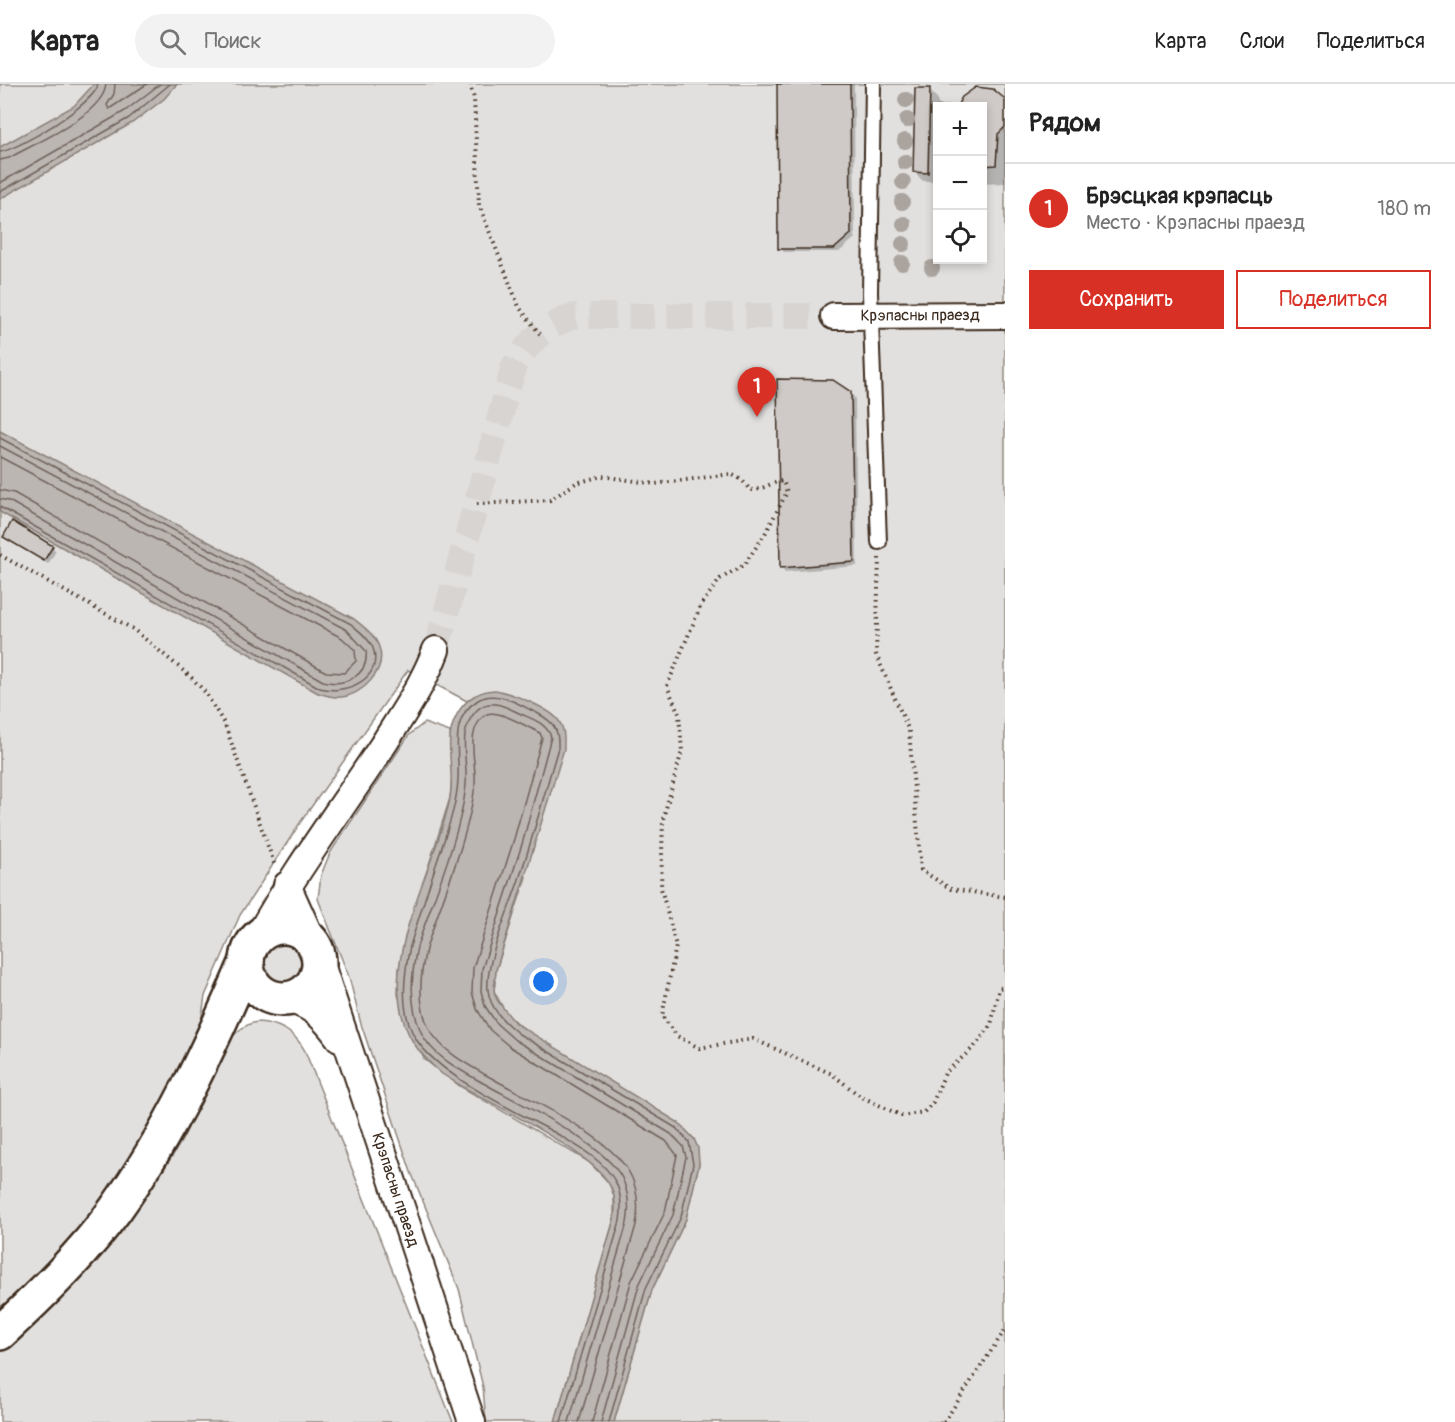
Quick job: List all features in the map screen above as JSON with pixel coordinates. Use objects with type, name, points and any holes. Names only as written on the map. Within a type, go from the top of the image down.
[{"type":"street","name":"Крэпасны праезд","points":[[834,316],[1005,315]]},
{"type":"street","points":[[0,1333],[63,1271],[114,1211],[164,1134],[214,1038],[252,950],[287,885],[399,719],[430,667],[436,650]]},
{"type":"street","name":"Крэпасны праезд","points":[[287,885],[316,951],[472,1422]]},
{"type":"street","points":[[214,1038],[237,1015],[283,999],[306,991],[318,971],[316,951],[307,936],[287,928],[276,928],[252,950],[253,983],[261,992],[283,999],[299,1002],[315,1010],[330,1025],[350,1052]]},
{"type":"lane","points":[[873,84],[871,316],[879,542]]},
{"type":"path","points":[[470,84],[474,98],[479,205],[519,307],[540,333]]},
{"type":"path","points":[[477,504],[550,500],[576,483],[602,476],[655,484],[731,474],[742,480],[750,490],[756,490],[770,482],[783,481],[787,492],[765,534],[744,565],[720,579],[701,605],[667,686],[679,714],[682,751],[663,819],[661,888],[676,946],[662,1016],[677,1036],[699,1048],[753,1039],[832,1074],[860,1096],[902,1116],[924,1112],[933,1102],[945,1073],[975,1046],[991,1025],[999,988],[1005,987]]},
{"type":"path","points":[[879,542],[876,654],[909,730],[921,870],[951,889],[1005,897]]},
{"type":"path","points":[[0,555],[133,629],[191,677],[205,692],[225,725],[271,859],[287,885]]},
{"type":"path","points":[[944,1422],[1005,1330]]},
{"type":"shaded area","points":[[0,84],[1005,84],[1005,1422],[614,1422],[652,1290],[686,1219],[699,1164],[694,1139],[679,1123],[532,1035],[507,1015],[494,991],[496,970],[526,877],[474,696],[467,701],[408,670],[302,820],[240,915],[205,996],[200,1028],[183,1075],[97,1214],[0,1317]]},
{"type":"shaded area","points":[[424,723],[450,732],[453,766],[450,798],[404,944],[399,969],[398,995],[424,1059],[460,1086],[589,1162],[609,1183],[614,1196],[614,1219],[555,1422],[486,1422],[483,1387],[459,1289],[411,1172],[361,1024],[349,977],[318,899],[321,875],[330,853],[409,735]]},
{"type":"shaded area","points":[[283,934],[300,939],[308,947],[313,964],[308,981],[300,989],[283,994],[266,989],[258,981],[253,964],[258,947],[266,939]]},
{"type":"shaded area","points":[[257,1022],[272,1024],[286,1030],[305,1051],[453,1422],[0,1422],[0,1349],[75,1276],[143,1198],[182,1140],[220,1054],[231,1038],[243,1027]]},
{"type":"water","points":[[94,84],[177,84],[164,99],[132,123],[0,199],[0,147],[74,106]]},
{"type":"water","points":[[0,431],[354,619],[372,635],[379,647],[380,664],[371,680],[357,692],[341,697],[318,693],[0,512]]},
{"type":"water","points":[[495,690],[530,702],[547,711],[559,721],[564,734],[564,749],[496,970],[494,991],[497,1000],[515,1023],[679,1123],[694,1139],[698,1148],[699,1164],[686,1219],[652,1290],[614,1422],[555,1422],[614,1219],[615,1201],[609,1184],[581,1156],[442,1074],[412,1040],[403,1020],[399,997],[402,948],[450,798],[451,730],[457,715],[470,699],[481,693]]},
{"type":"building","points":[[777,84],[850,84],[851,234],[834,249],[778,249]]},
{"type":"building","points":[[976,87],[993,89],[1005,99],[1005,127],[998,134],[996,165],[987,166],[987,102],[959,102],[962,97]]},
{"type":"building","points":[[915,88],[930,88],[928,173],[913,172]]},
{"type":"building","points":[[777,379],[833,380],[851,392],[854,562],[780,568]]},
{"type":"building","points":[[12,521],[53,546],[44,561],[3,537]]},
{"type":"tunnel","points":[[436,650],[514,366],[525,349],[539,335],[555,324],[574,316],[834,316]]},
{"type":"place","name":"Брэсцкая крэпасць","points":[[757,417]]}]
